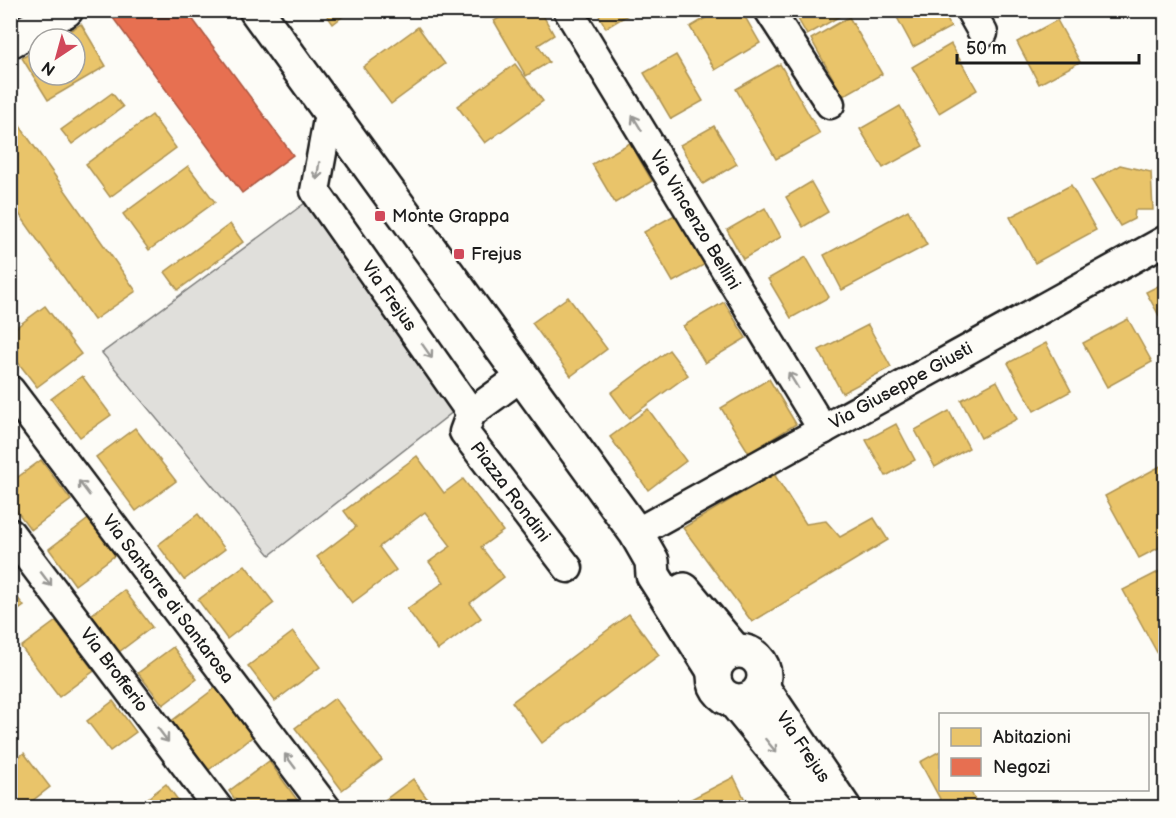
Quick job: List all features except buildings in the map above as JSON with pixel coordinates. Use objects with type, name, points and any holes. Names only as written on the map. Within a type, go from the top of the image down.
[{"type":"street","points":[[10,41],[66,10]]},
{"type":"street","points":[[256,10],[644,547],[653,575],[724,661]]},
{"type":"street","name":"Via Vincenzo Bellini","points":[[568,10],[823,430]]},
{"type":"street","points":[[769,10],[830,104]]},
{"type":"street","name":"Via Frejus","points":[[329,114],[315,191],[471,413]]},
{"type":"street","name":"Via Giuseppe Giusti","points":[[644,547],[823,430],[1166,240]]},
{"type":"street","points":[[471,413],[522,376]]},
{"type":"street","name":"Via Santorre di Santarosa","points":[[10,390],[326,807]]},
{"type":"street","name":"Piazza Rondini","points":[[471,413],[465,432],[568,568]]},
{"type":"street","name":"Via Brofferio","points":[[10,533],[218,807]]},
{"type":"street","points":[[745,652],[761,663],[764,672],[748,694],[718,690],[724,661],[745,652]]},
{"type":"street","name":"Via Frejus","points":[[748,694],[821,807]]},
{"type":"street","name":"Via Frejus","points":[[748,694],[844,807]]},
{"type":"shaded area","points":[[309,200],[454,411],[270,555],[102,353]]},
{"type":"place","name":"Monte Grappa","points":[[380,216]]},
{"type":"place","name":"Frejus","points":[[459,254]]}]
